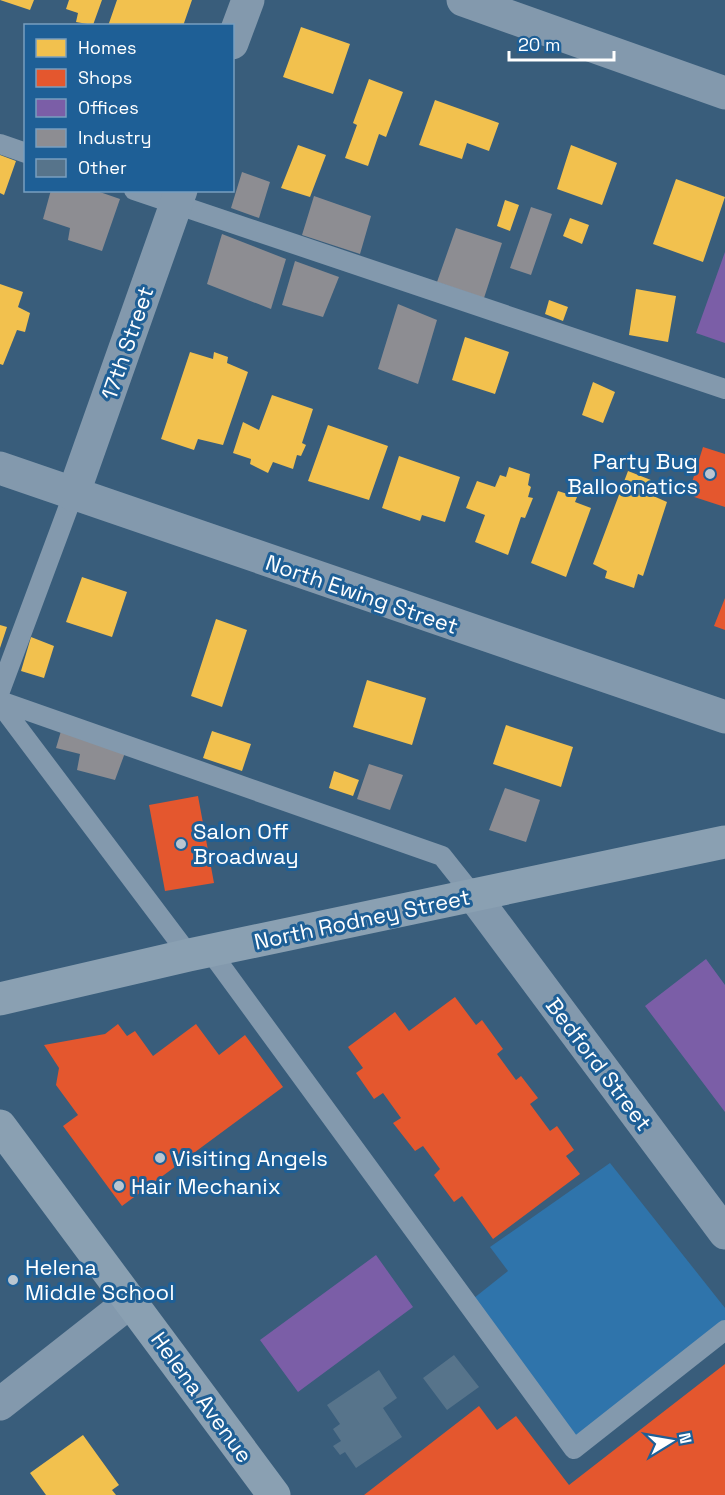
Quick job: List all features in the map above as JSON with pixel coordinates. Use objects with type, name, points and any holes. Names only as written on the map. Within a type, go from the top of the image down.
[{"type":"street","points":[[234,38],[248,0]]},
{"type":"street","points":[[463,0],[725,93]]},
{"type":"street","name":"17th Street","points":[[73,495],[178,198]]},
{"type":"street","name":"North Ewing Street","points":[[0,468],[73,495],[725,717]]},
{"type":"street","name":"North Rodney Street","points":[[0,999],[199,953],[725,842]]},
{"type":"street","name":"Bedford Street","points":[[473,895],[725,1233]]},
{"type":"street","name":"Helena Avenue","points":[[0,1125],[274,1495]]},
{"type":"street","points":[[0,1404],[131,1301]]},
{"type":"lane","points":[[0,144],[24,152]]},
{"type":"lane","points":[[145,192],[178,198],[725,389]]},
{"type":"lane","points":[[0,691],[73,495]]},
{"type":"lane","points":[[0,702],[442,856],[473,895]]},
{"type":"lane","points":[[0,702],[199,953],[574,1449],[725,1330]]},
{"type":"shaded area","points":[[610,1163],[725,1308],[725,1321],[576,1436],[474,1298],[508,1271],[490,1247]]},
{"type":"building: Homes","points":[[0,0],[34,0],[30,10]]},
{"type":"building: Homes","points":[[69,0],[102,0],[93,24],[76,22],[78,13],[66,9]]},
{"type":"building: Homes","points":[[117,0],[192,0],[184,24],[109,24]]},
{"type":"building: Homes","points":[[301,27],[350,44],[333,94],[283,77]]},
{"type":"building: Homes","points":[[369,79],[403,92],[386,137],[379,134],[368,166],[345,158],[357,125],[353,123]]},
{"type":"building: Homes","points":[[435,100],[499,123],[489,151],[467,143],[462,159],[419,145]]},
{"type":"building: Homes","points":[[298,145],[326,155],[310,197],[281,188]]},
{"type":"building: Homes","points":[[571,145],[617,163],[602,205],[557,189]]},
{"type":"building: Homes","points":[[0,155],[16,161],[4,195],[0,193]]},
{"type":"building: Homes","points":[[676,179],[725,197],[703,262],[653,244]]},
{"type":"building: Homes","points":[[505,200],[519,205],[510,231],[497,226]]},
{"type":"building: Homes","points":[[570,218],[589,225],[582,244],[563,236]]},
{"type":"building: Homes","points":[[0,284],[23,292],[18,307],[30,313],[25,332],[17,330],[3,365],[0,364]]},
{"type":"building: Homes","points":[[636,289],[676,296],[668,342],[629,335]]},
{"type":"building: Homes","points":[[549,300],[568,307],[563,321],[545,314]]},
{"type":"building: Homes","points":[[465,337],[509,352],[495,394],[452,380]]},
{"type":"building: Homes","points":[[190,352],[213,359],[214,352],[228,357],[227,363],[248,372],[223,445],[198,439],[194,450],[161,439]]},
{"type":"building: Homes","points":[[593,382],[615,392],[603,423],[582,415]]},
{"type":"building: Homes","points":[[272,395],[313,409],[302,443],[306,445],[301,456],[297,455],[293,469],[273,462],[268,473],[250,464],[251,459],[233,453],[243,422],[259,430]]},
{"type":"building: Homes","points":[[328,425],[388,446],[369,500],[308,481]]},
{"type":"building: Homes","points":[[399,456],[460,477],[445,522],[422,515],[420,521],[382,508]]},
{"type":"building: Homes","points":[[509,467],[530,474],[528,485],[531,487],[528,497],[533,498],[525,518],[521,517],[508,555],[475,542],[485,515],[466,508],[477,481],[495,487],[500,475],[506,477]]},
{"type":"building: Homes","points":[[628,471],[656,482],[651,495],[667,502],[643,576],[638,574],[634,588],[605,578],[607,571],[593,564]]},
{"type":"building: Homes","points":[[558,491],[577,497],[575,502],[591,508],[566,577],[531,563]]},
{"type":"building: Homes","points":[[82,577],[127,592],[112,637],[66,622]]},
{"type":"building: Homes","points":[[216,619],[247,630],[222,707],[191,696]]},
{"type":"building: Homes","points":[[0,625],[7,627],[0,648]]},
{"type":"building: Homes","points":[[31,637],[54,646],[44,678],[21,671]]},
{"type":"building: Homes","points":[[367,680],[426,698],[412,745],[353,727]]},
{"type":"building: Homes","points":[[506,725],[573,747],[561,787],[493,764]]},
{"type":"building: Homes","points":[[212,731],[251,744],[242,771],[203,758]]},
{"type":"building: Homes","points":[[334,771],[359,780],[353,796],[329,788]]},
{"type":"building: Homes","points":[[83,1435],[119,1485],[112,1490],[116,1495],[46,1495],[30,1473]]},
{"type":"building: Shops","name":"Party Bug Balloonatics","points":[[703,447],[725,454],[725,507],[688,495]]},
{"type":"building: Shops","points":[[725,598],[725,630],[714,626]]},
{"type":"building: Shops","name":"Salon Off Broadway","points":[[198,796],[214,883],[165,891],[149,805]]},
{"type":"building: Shops","points":[[455,997],[476,1025],[482,1020],[503,1049],[497,1054],[516,1080],[521,1076],[538,1098],[530,1104],[550,1131],[557,1126],[574,1150],[566,1156],[580,1174],[493,1239],[462,1196],[454,1202],[434,1175],[440,1169],[423,1146],[415,1151],[393,1123],[401,1118],[383,1093],[374,1099],[356,1073],[363,1068],[348,1047],[395,1012],[409,1031]]},
{"type":"building: Shops","points":[[118,1024],[127,1036],[135,1031],[153,1056],[196,1024],[219,1055],[245,1035],[283,1087],[122,1206],[63,1126],[78,1115],[56,1085],[59,1068],[44,1045],[105,1034]]},
{"type":"building: Shops","points":[[725,1364],[725,1495],[364,1495],[479,1406],[497,1430],[516,1416],[569,1485]]},
{"type":"building: Offices","points":[[725,252],[725,343],[696,333]]},
{"type":"building: Offices","points":[[706,959],[725,985],[725,1112],[645,1006]]},
{"type":"building: Offices","points":[[376,1255],[413,1307],[298,1392],[260,1340]]},
{"type":"building: Industry","points":[[242,172],[270,182],[259,218],[231,208]]},
{"type":"building: Industry","points":[[50,192],[100,192],[120,199],[102,251],[68,240],[70,228],[43,219]]},
{"type":"building: Industry","points":[[314,196],[371,216],[360,254],[302,235]]},
{"type":"building: Industry","points":[[531,207],[552,214],[531,275],[510,268]]},
{"type":"building: Industry","points":[[456,228],[502,243],[484,298],[437,282]]},
{"type":"building: Industry","points":[[222,234],[286,259],[271,309],[207,284]]},
{"type":"building: Industry","points":[[295,261],[339,277],[323,317],[282,305]]},
{"type":"building: Industry","points":[[398,304],[437,320],[418,384],[378,369]]},
{"type":"building: Industry","points":[[61,731],[126,750],[115,780],[77,770],[80,754],[56,748]]},
{"type":"building: Industry","points":[[369,764],[403,775],[390,810],[357,799]]},
{"type":"building: Industry","points":[[505,788],[540,800],[526,842],[489,830]]},
{"type":"building: Other","points":[[454,1355],[479,1387],[447,1410],[423,1378]]},
{"type":"building: Other","points":[[379,1370],[397,1398],[383,1408],[402,1437],[356,1468],[345,1452],[340,1455],[333,1446],[341,1441],[333,1429],[340,1424],[327,1405]]},
{"type":"place","name":"Party Bug Balloonatics","points":[[710,474]]},
{"type":"place","name":"Salon Off Broadway","points":[[181,844]]},
{"type":"place","name":"Visiting Angels","points":[[160,1158]]},
{"type":"place","name":"Hair Mechanix","points":[[119,1186]]},
{"type":"place","name":"Helena Middle School","points":[[13,1280]]}]
